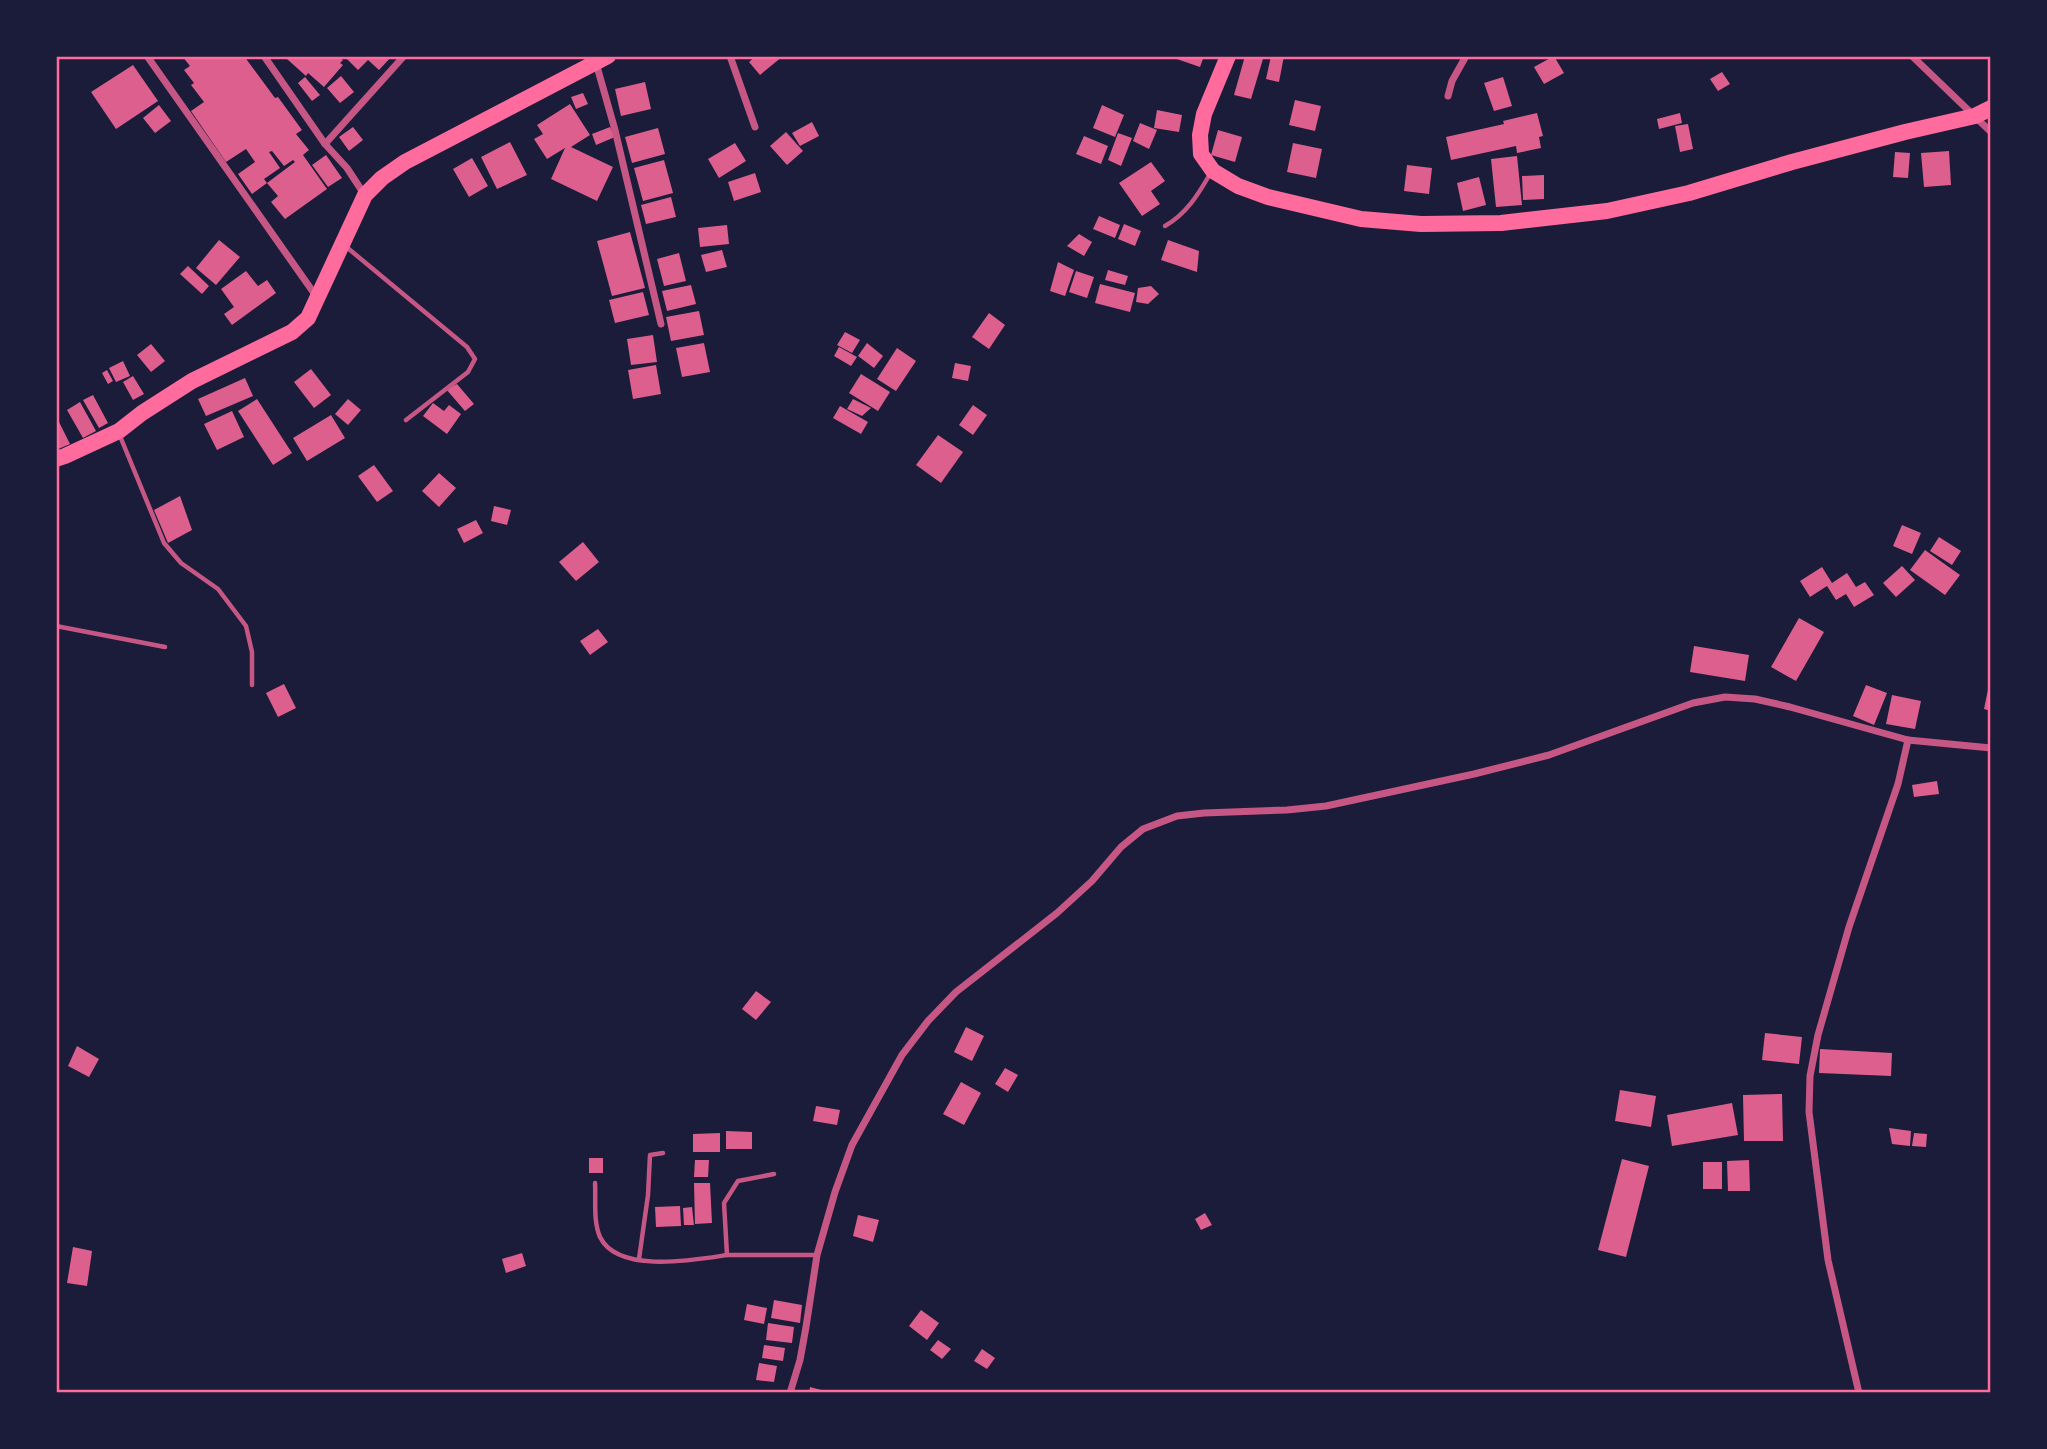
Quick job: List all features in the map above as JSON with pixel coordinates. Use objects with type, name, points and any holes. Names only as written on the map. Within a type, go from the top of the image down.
[{"type":"highway","points":[[1228,56],[1204,114],[1200,135],[1201,154],[1213,171],[1238,186],[1268,197],[1361,219],[1421,224],[1501,223],[1608,211],[1689,193],[1792,162],[1975,116],[1991,108]]},
{"type":"highway","points":[[56,458],[119,432],[142,413],[192,381],[292,332],[308,318],[365,195],[382,178],[405,162],[602,59]]},
{"type":"street","points":[[147,56],[318,300]]},
{"type":"street","points":[[325,144],[404,56]]},
{"type":"street","points":[[730,56],[755,127]]},
{"type":"street","points":[[1448,96],[1452,81],[1466,56]]},
{"type":"street","points":[[1912,56],[1991,132]]},
{"type":"street","points":[[269,58],[325,144],[347,168],[365,195]]},
{"type":"street","points":[[602,59],[615,130],[662,324]]},
{"type":"street","points":[[790,1393],[804,1338],[817,1255],[835,1192],[852,1145],[902,1055],[956,992],[1057,913],[1092,881],[1121,847],[1143,829],[1177,816],[1326,806],[1474,774],[1549,755],[1693,703],[1725,697],[1755,699],[1790,707],[1908,740],[1991,748]]},
{"type":"street","points":[[1859,1393],[1828,1260],[1809,1112],[1811,1076],[1818,1035],[1849,927],[1898,784],[1908,740]]},
{"type":"lane","points":[[1165,226],[1177,219],[1194,201],[1213,171]]},
{"type":"lane","points":[[344,244],[467,347],[475,359],[468,372],[407,420]]},
{"type":"lane","points":[[119,432],[163,543],[181,563],[218,589],[246,626],[252,652],[252,685]]},
{"type":"lane","points":[[56,626],[165,647]]},
{"type":"lane","points":[[639,1259],[648,1195],[650,1155],[663,1153]]},
{"type":"lane","points":[[727,1255],[724,1203],[738,1181],[774,1174]]},
{"type":"lane","points":[[595,1183],[596,1220],[601,1237],[612,1252],[639,1259],[676,1262],[727,1255],[817,1255]]},
{"type":"building","points":[[182,56],[244,56],[302,130],[296,134],[309,150],[303,155],[327,189],[285,219],[271,202],[278,196],[267,183],[252,194],[238,174],[255,162],[246,149],[226,162],[191,111],[204,102],[191,85],[194,83],[184,70],[190,66]],"holes":[[[272,151],[284,166],[293,160],[295,162],[267,183],[264,179],[280,168],[269,152]]]},
{"type":"building","points":[[290,56],[342,56],[340,63],[343,65],[324,87],[287,59]]},
{"type":"building","points":[[344,56],[392,56],[379,70],[368,60],[358,70]]},
{"type":"building","points":[[756,56],[783,56],[760,75],[749,62]]},
{"type":"building","points":[[1168,56],[1204,56],[1200,67]]},
{"type":"building","points":[[1245,56],[1263,59],[1251,99],[1234,95]]},
{"type":"building","points":[[1271,56],[1284,56],[1279,82],[1266,79]]},
{"type":"building","points":[[1554,56],[1564,73],[1544,84],[1534,67]]},
{"type":"building","points":[[133,65],[158,101],[116,129],[91,92]]},
{"type":"building","points":[[1722,72],[1730,84],[1718,91],[1710,79]]},
{"type":"building","points":[[341,76],[354,92],[340,103],[327,88]]},
{"type":"building","points":[[305,77],[320,95],[312,101],[298,83]]},
{"type":"building","points":[[1503,77],[1512,106],[1494,111],[1484,83]]},
{"type":"building","points":[[645,82],[651,109],[621,116],[615,89]]},
{"type":"building","points":[[583,93],[588,104],[576,109],[571,97]]},
{"type":"building","points":[[1295,100],[1321,106],[1315,131],[1289,125]]},
{"type":"building","points":[[570,104],[590,135],[571,147],[613,167],[597,201],[551,179],[565,148],[547,159],[534,139],[543,134],[537,125]]},
{"type":"building","points":[[159,105],[171,121],[155,133],[143,118]]},
{"type":"building","points":[[1102,105],[1124,115],[1115,137],[1093,128]]},
{"type":"building","points":[[1157,110],[1182,115],[1179,132],[1154,128]]},
{"type":"building","points":[[1537,113],[1543,136],[1539,137],[1541,148],[1517,153],[1516,146],[1451,160],[1446,137],[1504,124],[1503,121]]},
{"type":"building","points":[[1680,113],[1682,123],[1659,129],[1657,119]]},
{"type":"building","points":[[812,122],[819,136],[800,146],[792,133]]},
{"type":"building","points":[[1140,123],[1157,130],[1149,149],[1133,141]]},
{"type":"building","points":[[1688,124],[1693,149],[1680,152],[1675,126]]},
{"type":"building","points":[[353,127],[363,140],[349,151],[339,137]]},
{"type":"building","points":[[610,127],[615,137],[596,145],[592,134]]},
{"type":"building","points":[[658,128],[665,154],[632,163],[625,137]]},
{"type":"building","points":[[1218,130],[1242,137],[1235,162],[1211,155]]},
{"type":"building","points":[[786,132],[803,151],[787,165],[770,146]]},
{"type":"building","points":[[1118,133],[1132,138],[1121,166],[1108,160]]},
{"type":"building","points":[[1084,136],[1108,146],[1101,164],[1076,154]]},
{"type":"building","points":[[510,142],[527,175],[497,189],[481,157]]},
{"type":"building","points":[[735,143],[746,161],[719,178],[708,159]]},
{"type":"building","points":[[1293,143],[1322,149],[1316,178],[1287,172]]},
{"type":"building","points":[[1949,151],[1951,185],[1924,187],[1921,153]]},
{"type":"building","points":[[1895,152],[1910,153],[1908,178],[1893,177]]},
{"type":"building","points":[[326,155],[342,178],[328,187],[312,165]]},
{"type":"building","points":[[1517,156],[1522,205],[1496,207],[1491,159]]},
{"type":"building","points":[[472,158],[488,186],[469,197],[453,169]]},
{"type":"building","points":[[664,160],[673,193],[643,201],[634,168]]},
{"type":"building","points":[[1151,162],[1165,181],[1151,191],[1160,204],[1142,216],[1119,183]]},
{"type":"building","points":[[1407,165],[1432,168],[1429,194],[1404,191]]},
{"type":"building","points":[[755,173],[761,192],[734,201],[728,182]]},
{"type":"building","points":[[1544,175],[1544,199],[1523,200],[1522,176]]},
{"type":"building","points":[[1479,177],[1486,205],[1463,211],[1457,183]]},
{"type":"building","points":[[671,197],[676,217],[646,224],[641,205]]},
{"type":"building","points":[[1099,216],[1120,225],[1115,238],[1093,229]]},
{"type":"building","points":[[1124,224],[1141,231],[1135,246],[1118,239]]},
{"type":"building","points":[[727,225],[729,244],[700,247],[698,228]]},
{"type":"building","points":[[630,232],[645,288],[612,296],[597,241]]},
{"type":"building","points":[[1079,234],[1092,242],[1084,256],[1067,246]]},
{"type":"building","points":[[219,240],[240,257],[216,285],[196,268]]},
{"type":"building","points":[[1168,240],[1199,251],[1197,272],[1161,260]]},
{"type":"building","points":[[722,250],[727,267],[706,272],[701,255]]},
{"type":"building","points":[[679,253],[686,281],[664,286],[657,259]]},
{"type":"building","points":[[1058,262],[1074,270],[1065,296],[1050,291]]},
{"type":"building","points":[[188,266],[209,286],[202,294],[180,274]]},
{"type":"building","points":[[1108,270],[1128,276],[1125,285],[1105,280]]},
{"type":"building","points":[[246,271],[258,286],[267,280],[276,293],[232,325],[224,314],[234,307],[221,289]]},
{"type":"building","points":[[1076,271],[1094,277],[1087,298],[1069,292]]},
{"type":"building","points":[[1100,284],[1135,293],[1130,312],[1095,303]]},
{"type":"building","points":[[691,285],[696,304],[667,311],[662,291]]},
{"type":"building","points":[[1151,286],[1159,294],[1148,304],[1136,302],[1138,288]]},
{"type":"building","points":[[643,292],[649,315],[615,323],[609,300]]},
{"type":"building","points":[[699,311],[704,335],[671,341],[666,317]]},
{"type":"building","points":[[989,313],[1005,325],[989,349],[972,337]]},
{"type":"building","points":[[845,332],[860,340],[852,353],[837,345]]},
{"type":"building","points":[[653,335],[657,362],[631,365],[627,339]]},
{"type":"building","points":[[704,343],[710,372],[682,377],[676,348]]},
{"type":"building","points":[[867,343],[883,356],[874,368],[858,356]]},
{"type":"building","points":[[151,344],[165,361],[151,372],[137,355]]},
{"type":"building","points":[[839,347],[857,357],[851,366],[834,356]]},
{"type":"building","points":[[897,348],[916,361],[896,391],[877,379]]},
{"type":"building","points":[[123,361],[130,376],[116,382],[109,368]]},
{"type":"building","points":[[955,363],[971,366],[968,381],[952,378]]},
{"type":"building","points":[[656,365],[661,394],[633,399],[628,370]]},
{"type":"building","points":[[311,369],[331,395],[314,408],[294,382]]},
{"type":"building","points":[[107,370],[113,381],[108,384],[102,373]]},
{"type":"building","points":[[861,374],[890,392],[878,411],[849,393]]},
{"type":"building","points":[[133,376],[144,394],[133,400],[123,382]]},
{"type":"building","points":[[245,378],[253,396],[206,416],[198,399]]},
{"type":"building","points":[[457,384],[474,404],[465,411],[446,389]]},
{"type":"building","points":[[93,395],[108,423],[99,428],[83,400]]},
{"type":"building","points":[[257,399],[292,453],[273,465],[238,411]]},
{"type":"building","points":[[348,399],[361,410],[348,425],[335,414]]},
{"type":"building","points":[[853,399],[871,408],[862,416],[847,409]]},
{"type":"building","points":[[80,402],[96,431],[83,438],[67,410]]},
{"type":"building","points":[[433,403],[444,411],[449,405],[461,414],[447,434],[423,416]]},
{"type":"building","points":[[973,405],[987,415],[973,435],[959,425]]},
{"type":"building","points":[[840,406],[868,422],[861,434],[833,418]]},
{"type":"building","points":[[232,411],[244,437],[217,450],[204,424]]},
{"type":"building","points":[[331,415],[345,438],[307,461],[293,438]]},
{"type":"building","points":[[56,416],[70,444],[56,450]]},
{"type":"building","points":[[938,435],[963,452],[941,483],[916,465]]},
{"type":"building","points":[[374,465],[393,491],[377,502],[358,476]]},
{"type":"building","points":[[439,473],[456,488],[439,507],[422,491]]},
{"type":"building","points":[[180,496],[192,530],[168,543],[154,510]]},
{"type":"building","points":[[494,506],[511,510],[507,525],[491,521]]},
{"type":"building","points":[[476,520],[483,533],[464,543],[457,529]]},
{"type":"building","points":[[1902,525],[1921,533],[1912,554],[1893,546]]},
{"type":"building","points":[[1939,537],[1961,551],[1952,565],[1930,551]]},
{"type":"building","points":[[583,542],[599,562],[576,581],[559,562]]},
{"type":"building","points":[[1925,550],[1960,575],[1945,595],[1910,570]]},
{"type":"building","points":[[1902,566],[1915,580],[1896,597],[1883,583]]},
{"type":"building","points":[[1822,567],[1832,583],[1847,573],[1856,587],[1865,582],[1874,595],[1854,607],[1846,594],[1836,600],[1827,586],[1810,597],[1800,581]]},
{"type":"building","points":[[1799,618],[1824,632],[1796,681],[1771,667]]},
{"type":"building","points":[[598,629],[608,642],[590,655],[580,641]]},
{"type":"building","points":[[1694,646],[1749,655],[1745,681],[1690,672]]},
{"type":"building","points":[[1991,680],[1991,711],[1984,709]]},
{"type":"building","points":[[284,684],[296,708],[278,717],[266,693]]},
{"type":"building","points":[[1866,685],[1887,693],[1874,725],[1853,716]]},
{"type":"building","points":[[1892,695],[1921,701],[1915,729],[1886,724]]},
{"type":"building","points":[[1937,781],[1939,794],[1914,797],[1912,785]]},
{"type":"building","points":[[756,991],[771,1002],[756,1020],[742,1009]]},
{"type":"building","points":[[966,1027],[984,1036],[972,1061],[954,1052]]},
{"type":"building","points":[[1765,1033],[1802,1037],[1799,1064],[1762,1060]]},
{"type":"building","points":[[77,1046],[99,1059],[89,1077],[68,1066]]},
{"type":"building","points":[[1820,1049],[1892,1053],[1891,1076],[1819,1073]]},
{"type":"building","points":[[1005,1068],[1018,1075],[1008,1092],[995,1084]]},
{"type":"building","points":[[961,1082],[981,1093],[964,1125],[943,1114]]},
{"type":"building","points":[[1620,1090],[1656,1096],[1651,1127],[1615,1121]]},
{"type":"building","points":[[1782,1094],[1783,1141],[1744,1141],[1743,1095]]},
{"type":"building","points":[[1732,1103],[1738,1135],[1672,1146],[1667,1115]]},
{"type":"building","points":[[816,1106],[840,1110],[837,1125],[813,1121]]},
{"type":"building","points":[[1889,1128],[1911,1131],[1910,1146],[1892,1144]]},
{"type":"building","points":[[726,1131],[752,1132],[752,1149],[726,1149]]},
{"type":"building","points":[[720,1133],[720,1152],[693,1152],[693,1134]]},
{"type":"building","points":[[1914,1133],[1927,1134],[1926,1147],[1912,1146]]},
{"type":"building","points":[[589,1158],[603,1158],[603,1173],[589,1173]]},
{"type":"building","points":[[1622,1159],[1649,1166],[1626,1257],[1598,1250]]},
{"type":"building","points":[[695,1160],[709,1160],[708,1177],[694,1177]]},
{"type":"building","points":[[1749,1160],[1750,1191],[1728,1191],[1727,1161]]},
{"type":"building","points":[[1703,1162],[1722,1162],[1722,1189],[1703,1189]]},
{"type":"building","points":[[694,1183],[710,1183],[712,1223],[695,1224]]},
{"type":"building","points":[[680,1206],[681,1226],[656,1227],[655,1207]]},
{"type":"building","points":[[692,1207],[694,1225],[684,1225],[683,1208]]},
{"type":"building","points":[[1205,1213],[1212,1225],[1201,1230],[1195,1219]]},
{"type":"building","points":[[858,1215],[879,1220],[873,1242],[853,1236]]},
{"type":"building","points":[[73,1247],[92,1251],[87,1286],[67,1283]]},
{"type":"building","points":[[522,1253],[526,1266],[506,1273],[502,1259]]},
{"type":"building","points":[[774,1300],[802,1305],[800,1323],[771,1318]]},
{"type":"building","points":[[747,1304],[767,1308],[764,1324],[744,1320]]},
{"type":"building","points":[[921,1310],[939,1323],[927,1340],[909,1326]]},
{"type":"building","points":[[768,1323],[794,1327],[792,1343],[766,1340]]},
{"type":"building","points":[[938,1340],[951,1349],[942,1359],[930,1350]]},
{"type":"building","points":[[764,1345],[785,1348],[783,1361],[762,1358]]},
{"type":"building","points":[[982,1349],[995,1358],[987,1369],[974,1361]]},
{"type":"building","points":[[759,1363],[777,1366],[774,1382],[756,1380]]},
{"type":"building","points":[[810,1387],[829,1392],[829,1393],[809,1393]]}]
